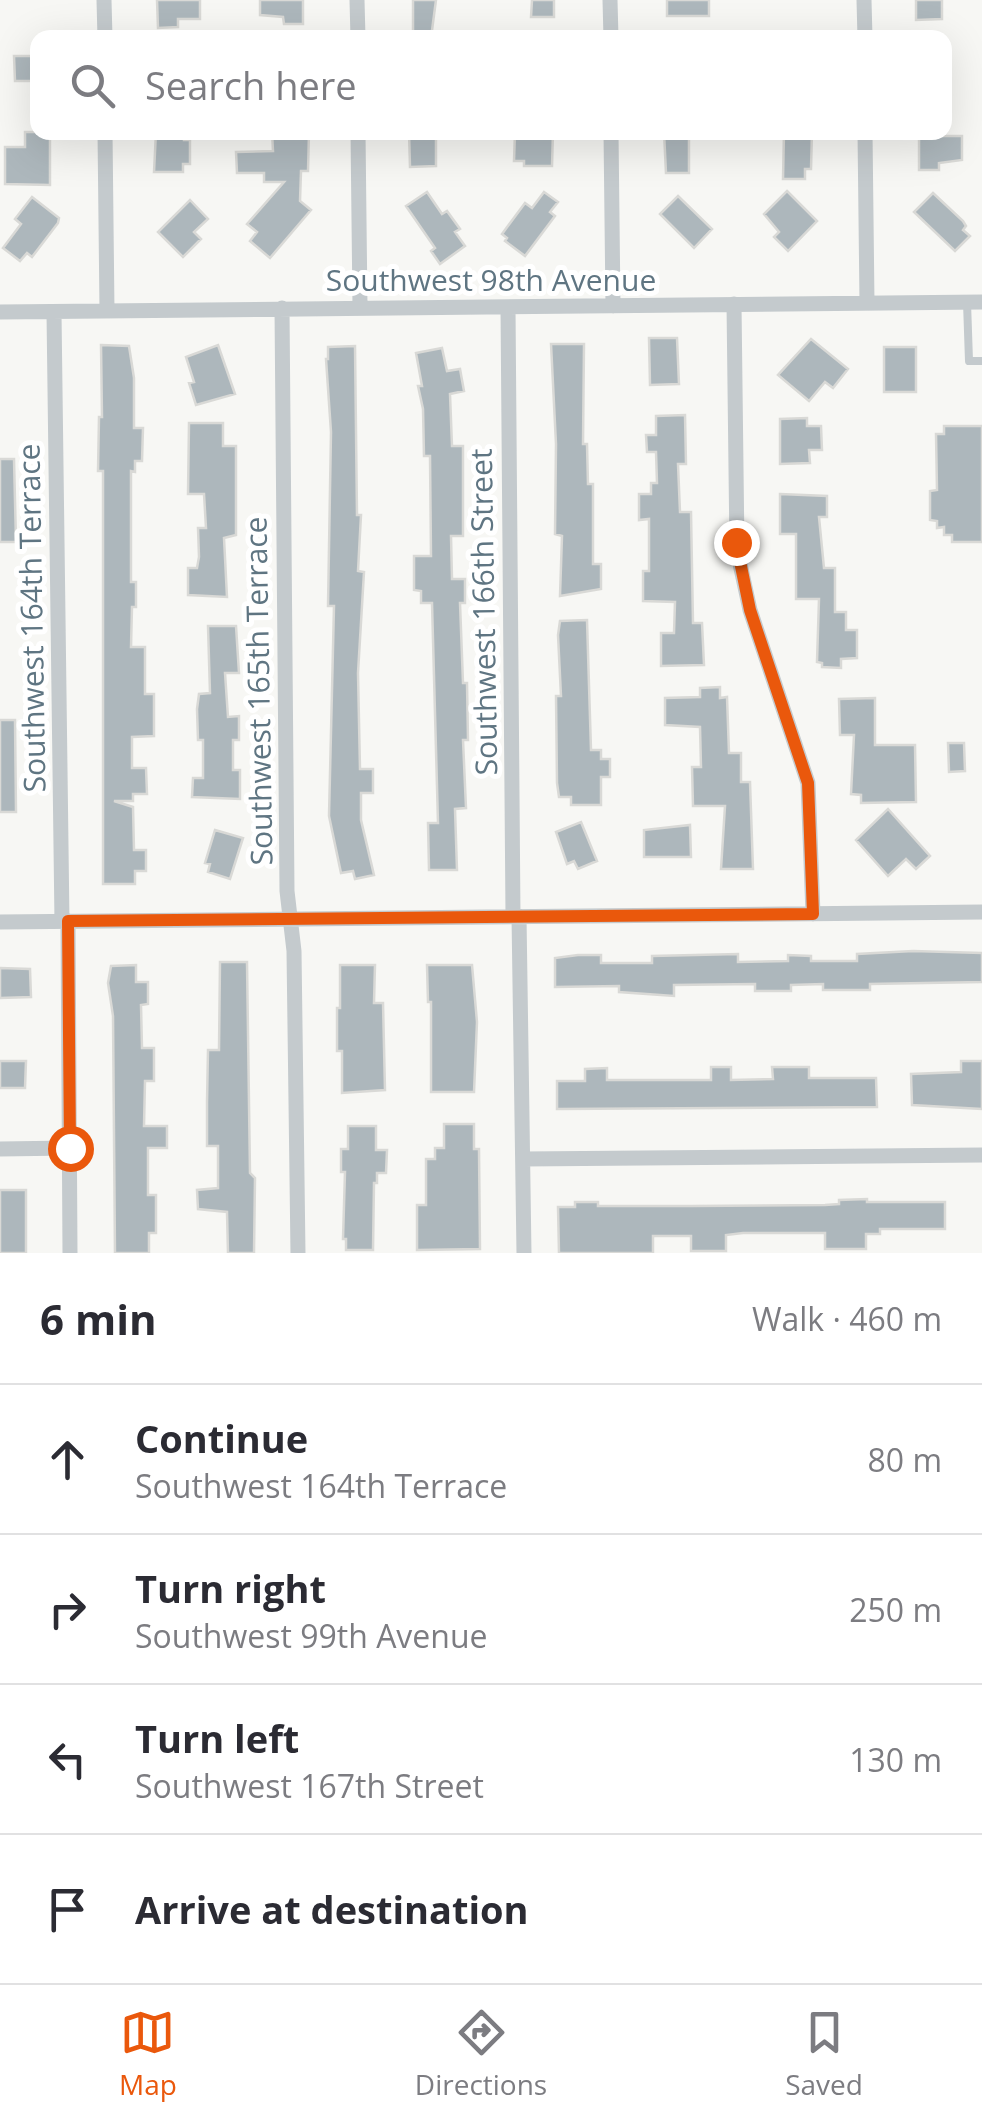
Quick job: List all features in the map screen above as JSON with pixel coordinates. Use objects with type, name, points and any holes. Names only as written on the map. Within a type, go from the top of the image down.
[{"type":"street","points":[[104,0],[105,30]]},
{"type":"street","points":[[357,0],[358,30]]},
{"type":"street","points":[[610,0],[611,30]]},
{"type":"street","points":[[864,0],[864,30]]},
{"type":"street","points":[[106,140],[107,311]]},
{"type":"street","points":[[358,140],[360,307]]},
{"type":"street","points":[[612,140],[613,306]]},
{"type":"street","points":[[865,140],[867,303]]},
{"type":"street","name":"Southwest 98th Avenue","points":[[0,312],[975,302]]},
{"type":"street","points":[[734,304],[737,550],[750,610],[808,783],[813,914]]},
{"type":"street","name":"Southwest 166th Street","points":[[508,307],[524,1253]]},
{"type":"street","name":"Southwest 165th Terrace","points":[[282,308],[287,891],[294,950],[298,1253]]},
{"type":"street","name":"Southwest 164th Terrace","points":[[54,313],[70,1253]]},
{"type":"street","points":[[0,922],[982,912]]},
{"type":"street","points":[[0,1148],[70,1148]]},
{"type":"street","points":[[523,1158],[982,1155]]},
{"type":"lane","points":[[975,302],[969,361],[982,361]]},
{"type":"building","points":[[157,0],[200,0],[200,19],[178,19],[178,27],[158,28]]},
{"type":"building","points":[[260,0],[303,0],[303,24],[284,24],[283,17],[260,15]]},
{"type":"building","points":[[413,0],[436,0],[432,30],[413,30]]},
{"type":"building","points":[[532,0],[554,0],[554,17],[531,17]]},
{"type":"building","points":[[667,0],[709,0],[709,16],[667,16]]},
{"type":"building","points":[[916,0],[942,0],[942,19],[916,20]]},
{"type":"building","points":[[14,56],[30,56],[30,81],[15,81]]},
{"type":"building","points":[[25,132],[30,132],[30,140],[50,140],[50,185],[5,184],[5,147],[25,147]]},
{"type":"building","points":[[952,136],[962,136],[962,160],[939,163],[939,170],[919,170],[919,140],[952,140]]},
{"type":"building","points":[[156,140],[190,140],[190,164],[183,164],[183,172],[154,172]]},
{"type":"building","points":[[272,140],[309,140],[308,171],[301,171],[300,201],[311,210],[270,258],[250,241],[257,232],[247,224],[284,182],[264,182],[264,173],[237,173],[236,152],[273,151]]},
{"type":"building","points":[[409,140],[436,140],[436,166],[410,167]]},
{"type":"building","points":[[515,140],[553,140],[552,166],[524,166],[524,161],[514,161]]},
{"type":"building","points":[[664,140],[689,140],[689,173],[666,173]]},
{"type":"building","points":[[784,140],[812,140],[811,169],[805,169],[805,179],[783,179]]},
{"type":"building","points":[[787,191],[817,221],[788,251],[774,237],[779,232],[764,214]]},
{"type":"building","points":[[427,192],[442,214],[447,211],[460,229],[455,232],[465,246],[440,264],[431,251],[435,248],[406,206]]},
{"type":"building","points":[[544,192],[558,202],[550,212],[555,216],[525,256],[502,234],[525,203],[532,208]]},
{"type":"building","points":[[933,193],[963,221],[963,230],[970,236],[955,251],[914,212]]},
{"type":"building","points":[[678,196],[712,229],[694,248],[660,214]]},
{"type":"building","points":[[32,197],[59,218],[32,257],[27,253],[20,261],[3,248],[21,224],[15,219]]},
{"type":"building","points":[[190,200],[208,219],[194,232],[201,239],[183,257],[158,232]]},
{"type":"building","points":[[649,338],[677,338],[679,384],[650,385]]},
{"type":"building","points":[[811,339],[848,369],[833,388],[825,382],[809,401],[778,375]]},
{"type":"building","points":[[551,344],[584,344],[583,444],[587,444],[588,484],[593,484],[593,564],[601,564],[601,589],[560,596],[562,536],[555,534]]},
{"type":"building","points":[[101,345],[129,346],[134,378],[134,428],[143,428],[142,461],[135,461],[135,472],[131,471],[131,582],[136,582],[136,607],[132,607],[131,647],[145,647],[145,694],[154,694],[154,736],[132,737],[132,768],[146,768],[147,794],[133,794],[133,801],[114,801],[133,807],[134,850],[146,850],[146,871],[135,871],[135,884],[103,884],[103,471],[98,471]]},
{"type":"building","points":[[218,345],[235,394],[196,405],[186,357]]},
{"type":"building","points":[[355,346],[357,515],[361,515],[358,571],[364,572],[358,673],[360,769],[373,769],[373,793],[361,793],[361,820],[374,875],[355,879],[353,871],[341,873],[329,816],[334,606],[328,606],[331,432],[326,359],[328,347]]},
{"type":"building","points":[[884,347],[916,347],[916,392],[884,392]]},
{"type":"building","points":[[442,348],[447,371],[460,369],[464,391],[450,394],[452,446],[463,446],[463,536],[451,536],[452,579],[465,579],[465,603],[460,603],[468,740],[463,740],[466,808],[455,809],[457,870],[429,870],[428,823],[438,823],[432,603],[421,603],[421,591],[414,590],[414,556],[431,556],[430,456],[424,456],[423,409],[418,386],[422,386],[416,353]]},
{"type":"building","points":[[685,415],[686,464],[678,464],[680,512],[691,512],[693,623],[702,623],[704,665],[661,666],[661,633],[674,633],[675,602],[643,601],[643,571],[649,571],[649,519],[639,520],[639,494],[651,494],[651,483],[657,483],[656,452],[647,452],[646,435],[656,435],[656,416]]},
{"type":"building","points":[[807,418],[807,426],[821,426],[822,450],[809,450],[810,463],[780,464],[780,419]]},
{"type":"building","points":[[189,423],[223,423],[223,446],[236,446],[236,535],[224,538],[227,597],[188,595],[188,568],[197,568],[199,557],[198,528],[206,528],[204,494],[188,494]]},
{"type":"building","points":[[944,426],[982,426],[982,542],[952,542],[952,535],[944,535],[944,527],[937,528],[937,521],[930,520],[930,491],[937,490],[936,434],[944,434]]},
{"type":"building","points":[[0,459],[14,459],[16,542],[0,542]]},
{"type":"building","points":[[780,494],[827,496],[827,517],[819,517],[824,568],[835,568],[835,612],[846,612],[846,630],[857,630],[857,658],[841,659],[841,668],[822,667],[817,662],[819,599],[796,599],[796,534],[780,534]]},
{"type":"building","points":[[587,620],[591,750],[601,750],[601,759],[610,759],[610,777],[601,777],[601,805],[571,805],[571,797],[559,797],[557,783],[556,696],[561,696],[558,635],[560,621]]},
{"type":"building","points":[[208,626],[236,626],[239,673],[225,673],[228,717],[239,716],[239,740],[233,740],[233,770],[240,770],[240,799],[192,797],[193,778],[203,778],[203,740],[198,740],[197,709],[199,694],[210,693]]},
{"type":"building","points":[[720,687],[720,698],[727,697],[729,753],[741,753],[741,782],[750,782],[753,869],[721,869],[725,806],[693,806],[692,767],[701,767],[700,727],[665,725],[665,698],[700,697],[700,688]]},
{"type":"building","points":[[875,698],[875,745],[915,745],[916,802],[861,803],[861,795],[851,794],[854,735],[840,735],[839,699]]},
{"type":"building","points":[[0,720],[15,720],[16,812],[0,812]]},
{"type":"building","points":[[948,743],[964,743],[965,771],[949,772]]},
{"type":"building","points":[[888,809],[930,856],[916,869],[906,859],[888,876],[856,840]]},
{"type":"building","points":[[581,822],[597,861],[578,869],[574,861],[567,864],[556,832]]},
{"type":"building","points":[[690,825],[691,857],[644,857],[644,830]]},
{"type":"building","points":[[215,830],[243,838],[230,879],[208,872],[210,864],[205,863]]},
{"type":"building","points":[[982,953],[982,982],[870,984],[870,990],[823,990],[823,984],[791,985],[791,991],[755,991],[755,984],[674,985],[674,996],[619,992],[619,986],[555,987],[555,958],[578,955],[601,955],[601,963],[652,963],[652,956],[738,954],[738,962],[788,961],[788,955],[811,956],[811,961],[857,961],[857,954]]},
{"type":"building","points":[[220,962],[247,962],[254,1253],[228,1253],[227,1212],[198,1209],[197,1190],[218,1188],[218,1146],[207,1146],[207,1103],[208,1050],[219,1050]]},
{"type":"building","points":[[136,965],[136,982],[148,982],[148,1004],[141,1005],[142,1048],[154,1048],[154,1081],[145,1081],[144,1126],[167,1126],[167,1148],[148,1148],[148,1195],[156,1195],[156,1233],[149,1233],[149,1253],[115,1253],[113,1016],[108,983],[111,966]]},
{"type":"building","points":[[340,965],[375,965],[374,1003],[383,1003],[385,1090],[342,1093],[342,1051],[337,1051]]},
{"type":"building","points":[[427,965],[472,965],[477,1022],[474,1092],[431,1092]]},
{"type":"building","points":[[0,968],[30,969],[31,997],[0,998]]},
{"type":"building","points":[[0,1061],[26,1061],[25,1088],[0,1088]]},
{"type":"building","points":[[961,1061],[982,1061],[982,1109],[912,1105],[911,1074],[961,1072]]},
{"type":"building","points":[[711,1067],[731,1067],[731,1080],[773,1079],[772,1067],[809,1067],[809,1078],[876,1078],[877,1107],[557,1109],[557,1081],[585,1081],[585,1069],[607,1068],[607,1080],[711,1080]]},
{"type":"building","points":[[444,1124],[474,1124],[474,1149],[479,1149],[480,1249],[417,1250],[417,1205],[426,1205],[426,1159],[435,1159],[435,1148],[444,1148]]},
{"type":"building","points":[[348,1126],[376,1126],[376,1150],[387,1150],[386,1173],[377,1173],[374,1183],[373,1250],[346,1250],[343,1239],[345,1172],[341,1172],[341,1149],[348,1149]]},
{"type":"building","points":[[0,1190],[26,1190],[26,1253],[0,1253]]},
{"type":"building","points":[[867,1199],[945,1202],[945,1229],[880,1229],[880,1234],[866,1234],[866,1249],[825,1249],[825,1233],[743,1233],[726,1235],[726,1251],[691,1251],[691,1236],[653,1236],[653,1253],[559,1253],[558,1207],[575,1207],[575,1202],[598,1202],[598,1206],[825,1205]]},
{"type":"route","points":[[70,1148],[68,921],[813,914],[808,783],[750,610],[736,542]]}]
